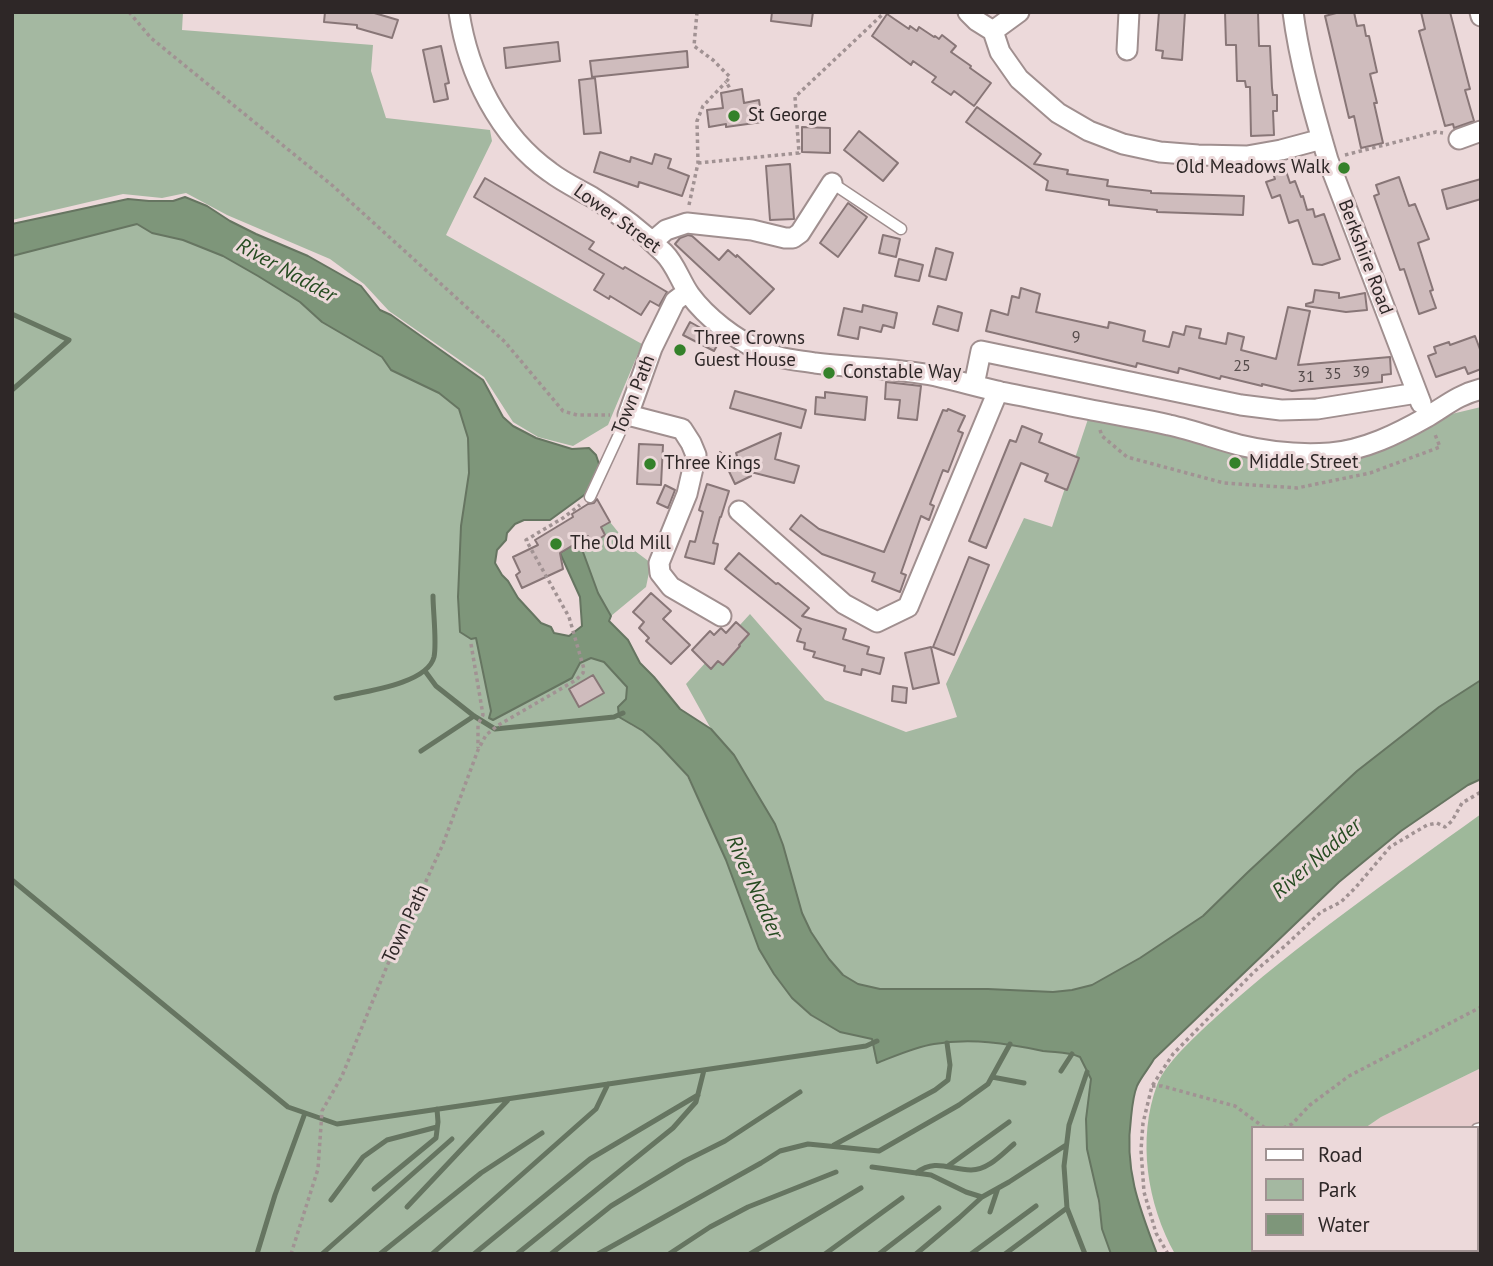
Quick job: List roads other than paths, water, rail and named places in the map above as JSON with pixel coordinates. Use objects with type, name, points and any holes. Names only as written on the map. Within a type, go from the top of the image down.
[{"type":"street","name":"Lower Street","points":[[458,12],[469,57],[481,86],[515,140],[551,173],[613,211],[652,242],[676,268],[687,292],[726,330],[773,356],[935,376],[998,391]]},
{"type":"street","points":[[968,12],[993,31],[1000,52],[1019,79],[1058,113],[1089,131],[1123,144],[1173,153],[1247,156],[1322,139]]},
{"type":"street","points":[[993,31],[1019,12]]},
{"type":"street","points":[[1127,50],[1129,12]]},
{"type":"street","name":"Berkshire Road","points":[[1293,12],[1296,34],[1328,160],[1427,416]]},
{"type":"street","points":[[1459,139],[1481,131]]},
{"type":"street","points":[[652,242],[666,230],[687,223],[752,230],[793,238],[800,233],[832,183]]},
{"type":"street","name":"Town Path","points":[[628,415],[652,348],[675,301],[687,292]]},
{"type":"street","points":[[974,385],[981,351],[1241,405],[1281,410],[1317,409],[1417,393]]},
{"type":"street","points":[[739,511],[844,604],[877,622],[908,607],[998,391],[1169,425],[1238,444],[1292,453],[1328,453],[1358,448],[1399,432],[1464,393],[1481,390]]},
{"type":"street","points":[[628,415],[682,429],[691,443],[696,456],[687,494],[659,563],[660,573],[671,587],[721,616]]},
{"type":"lane","points":[[832,183],[901,229]]},
{"type":"lane","name":"Town Path","points":[[590,497],[628,415]]},
{"type":"water","name":"River Nadder","points":[[185,197],[207,206],[256,234],[308,256],[361,286],[380,310],[483,380],[503,417],[513,426],[536,438],[572,449],[589,448],[596,455],[600,467],[587,493],[550,520],[524,520],[515,524],[497,550],[495,563],[518,598],[541,623],[551,627],[554,633],[569,636],[582,626],[580,597],[560,553],[579,541],[598,593],[611,616],[609,621],[628,640],[640,663],[680,709],[711,729],[734,755],[775,824],[802,913],[811,932],[843,975],[858,984],[880,989],[1053,992],[1092,985],[1140,958],[1203,916],[1357,771],[1439,707],[1481,680],[1481,779],[1401,831],[1339,882],[1154,1059],[1139,1083],[1132,1106],[1129,1137],[1131,1171],[1139,1204],[1157,1254],[1111,1254],[1102,1229],[1099,1201],[1087,1149],[1086,1119],[1091,1079],[1080,1057],[1002,1044],[961,1041],[927,1045],[877,1063],[872,1039],[840,1032],[811,1015],[792,998],[759,949],[726,860],[688,776],[643,731],[619,717],[618,707],[626,699],[627,687],[604,662],[591,658],[580,663],[572,678],[493,720],[489,718],[491,711],[476,638],[471,639],[460,632],[458,597],[461,526],[469,473],[468,438],[459,409],[439,393],[391,370],[382,357],[322,322],[300,302],[258,276],[223,256],[183,240],[152,233],[137,224],[12,256],[12,224],[128,199],[173,201]]},
{"type":"waterway","points":[[12,314],[69,340],[12,390]]},
{"type":"waterway","points":[[336,698],[391,686],[406,681],[429,667],[435,651],[433,596]]},
{"type":"waterway","points":[[425,671],[436,686],[495,729],[614,717],[623,713]]},
{"type":"waterway","points":[[421,751],[474,716]]},
{"type":"waterway","points":[[12,880],[288,1107],[337,1124],[866,1046],[877,1041]]},
{"type":"waterway","points":[[834,1145],[935,1090],[948,1080],[950,1065],[947,1043]]},
{"type":"waterway","points":[[598,1254],[780,1151],[808,1144],[879,1151],[959,1105],[988,1084],[1010,1044]]},
{"type":"waterway","points":[[1061,1071],[1072,1054]]},
{"type":"waterway","points":[[517,1254],[673,1128],[696,1102],[704,1070]]},
{"type":"waterway","points":[[1085,1254],[1067,1208],[1064,1166],[1069,1125],[1087,1072]]},
{"type":"waterway","points":[[992,1077],[1024,1083]]},
{"type":"waterway","points":[[432,1254],[596,1109],[608,1084]]},
{"type":"waterway","points":[[551,1254],[611,1206],[685,1161],[725,1141],[800,1092]]},
{"type":"waterway","points":[[474,1254],[590,1159],[698,1095]]},
{"type":"waterway","points":[[407,1207],[508,1100]]},
{"type":"waterway","points":[[374,1189],[436,1138],[437,1109]]},
{"type":"waterway","points":[[257,1254],[305,1113]]},
{"type":"waterway","points":[[948,1166],[1009,1122]]},
{"type":"waterway","points":[[331,1200],[363,1157],[387,1140],[437,1127]]},
{"type":"waterway","points":[[380,1254],[481,1173],[542,1133]]},
{"type":"waterway","points":[[322,1254],[452,1139]]},
{"type":"waterway","points":[[916,1173],[937,1165],[963,1170],[977,1169],[994,1161],[1014,1144]]},
{"type":"waterway","points":[[872,1167],[931,1175],[982,1197],[1066,1145]]},
{"type":"waterway","points":[[669,1254],[710,1227],[748,1207],[836,1172]]},
{"type":"waterway","points":[[750,1254],[861,1188]]},
{"type":"waterway","points":[[990,1212],[998,1188]]},
{"type":"waterway","points":[[916,1254],[982,1197]]},
{"type":"waterway","points":[[825,1254],[902,1198]]},
{"type":"waterway","points":[[971,1254],[1036,1206]]},
{"type":"waterway","points":[[879,1254],[939,1208]]},
{"type":"waterway","points":[[1005,1254],[1067,1208]]},
{"type":"place","name":"St George","points":[[734,116]]},
{"type":"place","name":"Old Meadows Walk","points":[[1344,168]]},
{"type":"place","name":"Three Crowns Guest House","points":[[680,350]]},
{"type":"place","name":"Constable Way","points":[[829,373]]},
{"type":"place","name":"Middle Street","points":[[1235,463]]},
{"type":"place","name":"Three Kings","points":[[650,464]]},
{"type":"place","name":"The Old Mill","points":[[556,544]]}]
